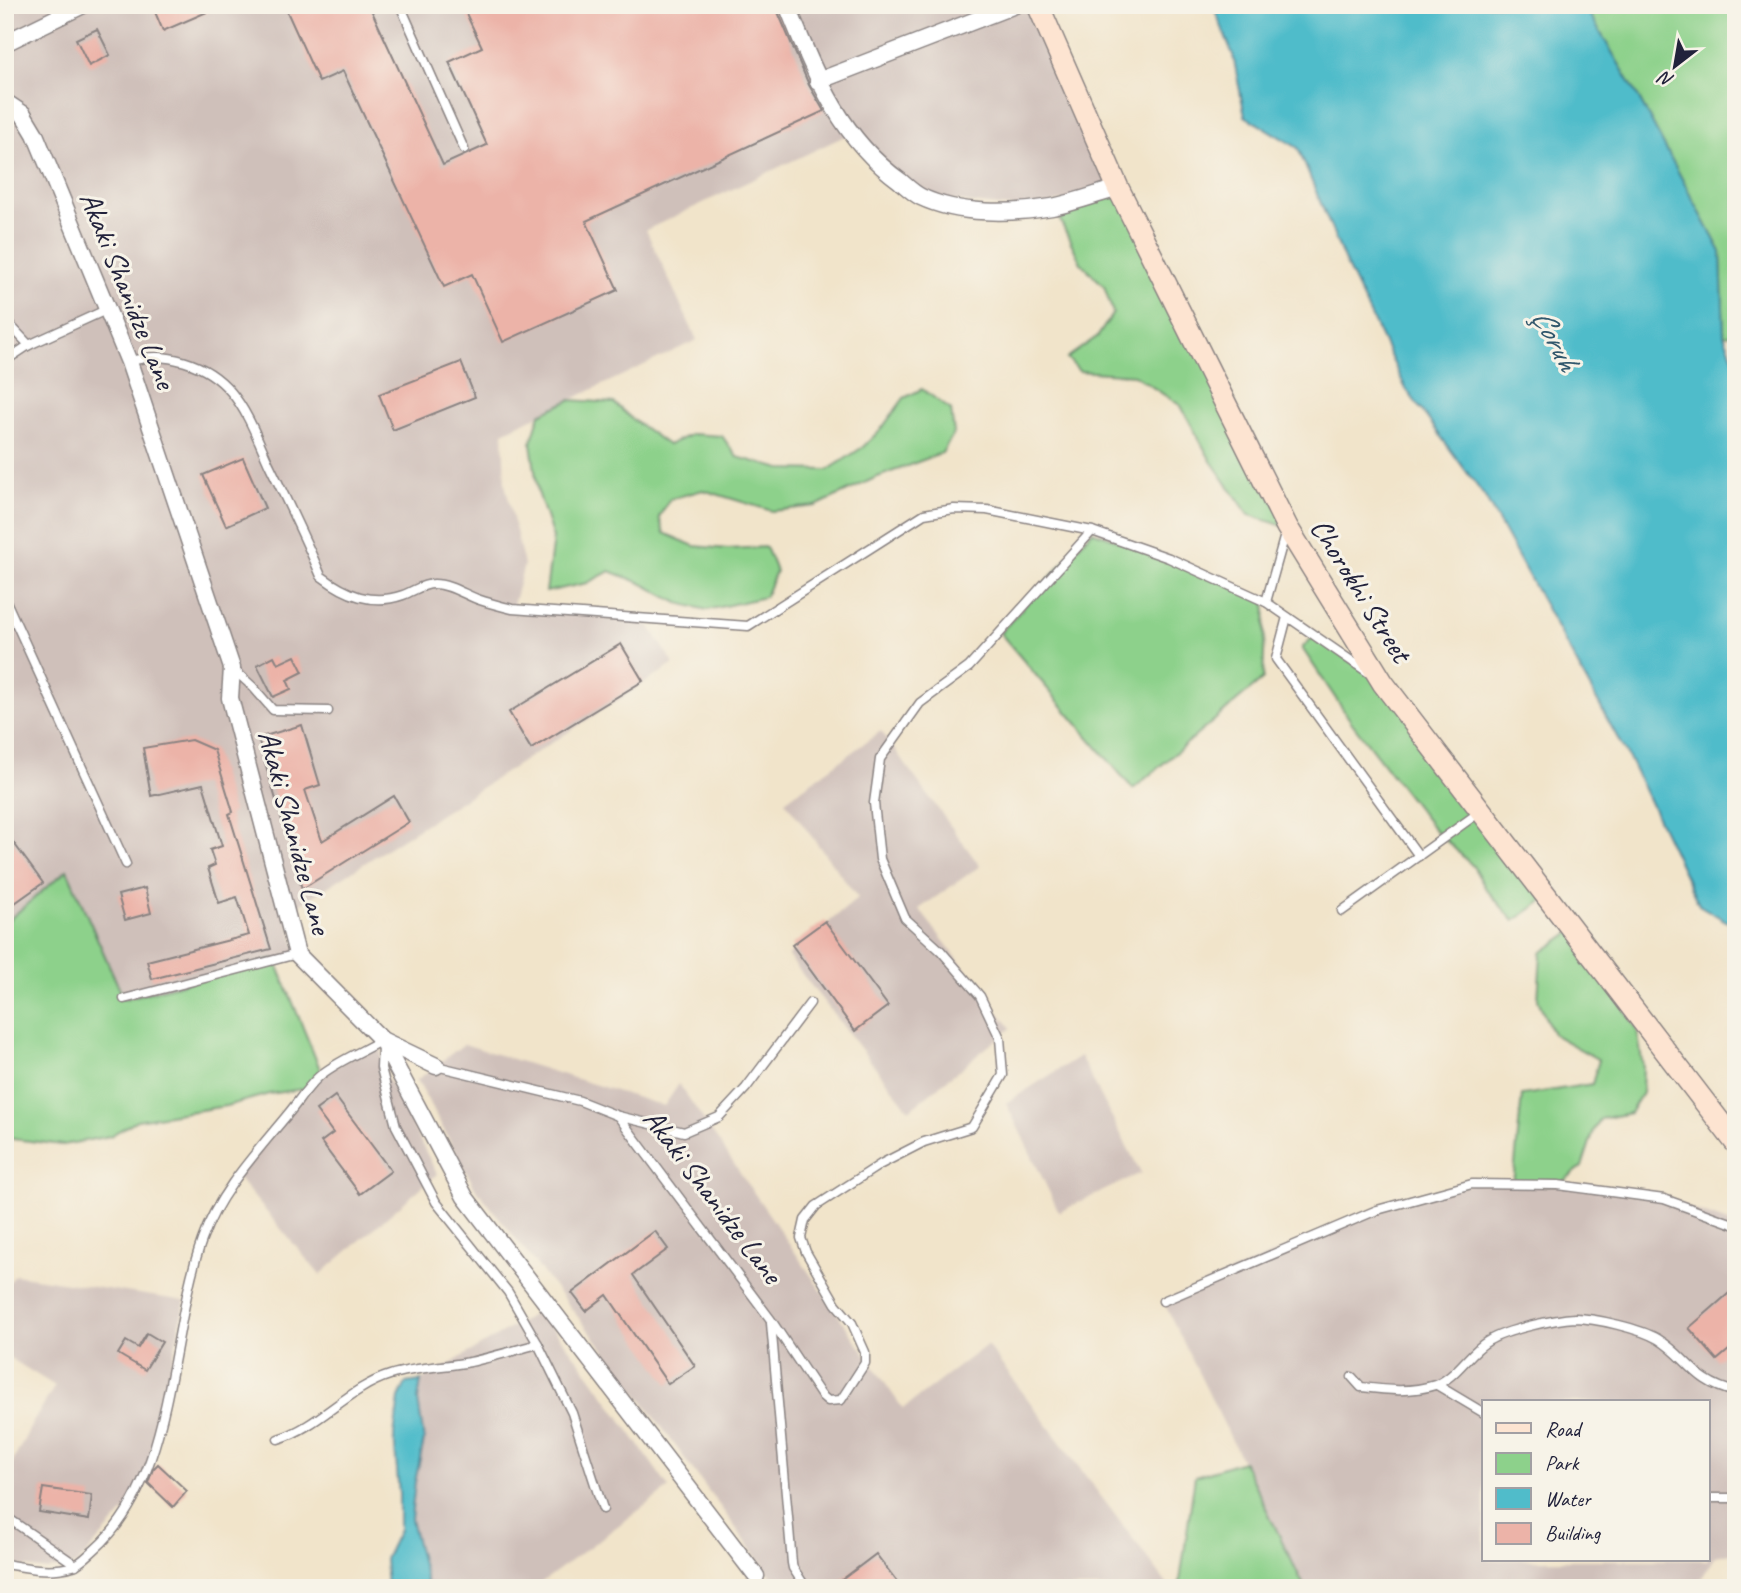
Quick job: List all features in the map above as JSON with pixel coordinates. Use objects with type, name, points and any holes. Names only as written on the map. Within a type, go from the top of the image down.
[{"type":"street","points":[[5,43],[83,5]]},
{"type":"street","points":[[787,5],[818,81],[850,134],[886,171],[920,197],[955,208],[1025,209],[1053,206],[1118,188]]},
{"type":"street","points":[[818,81],[1015,5]]},
{"type":"street","name":"Chorokhi Street","points":[[1038,5],[1118,188],[1287,527],[1383,683],[1736,1143]]},
{"type":"street","name":"Akaki Shanidze Lane","points":[[5,102],[23,114],[35,134],[129,362],[232,668],[230,698],[298,954],[382,1040],[436,1066]]},
{"type":"street","points":[[382,1040],[465,1197],[756,1576]]},
{"type":"lane","points":[[400,5],[464,149]]},
{"type":"lane","points":[[5,361],[29,345],[108,309]]},
{"type":"lane","points":[[5,312],[8,325],[29,345]]},
{"type":"lane","points":[[129,362],[139,358],[166,356],[209,373],[231,391],[260,442],[321,576],[337,588],[358,598],[382,600],[403,595],[423,585],[435,584],[512,610],[748,626],[924,514],[954,509],[987,510],[1092,531],[1169,558],[1266,602],[1383,683]]},
{"type":"lane","points":[[1266,602],[1287,527]]},
{"type":"lane","name":"Akaki Shanidze Lane","points":[[436,1066],[580,1101],[618,1115],[771,1320],[821,1395],[828,1401],[841,1400],[865,1363],[865,1352],[852,1323],[836,1304],[806,1252],[801,1238],[805,1220],[816,1206],[881,1164],[923,1142],[972,1127],[1003,1075],[1000,1038],[980,996],[941,951],[905,918],[880,859],[874,803],[880,759],[920,703],[969,667],[1092,531]]},
{"type":"lane","points":[[5,599],[126,864]]},
{"type":"lane","points":[[1287,617],[1276,659],[1419,856]]},
{"type":"lane","points":[[232,668],[273,710],[328,711]]},
{"type":"lane","points":[[1342,912],[1481,811]]},
{"type":"lane","points":[[124,999],[298,954]]},
{"type":"lane","points":[[618,1115],[684,1132],[719,1117],[746,1088],[810,1003]]},
{"type":"lane","points":[[382,1040],[381,1068],[396,1126],[436,1202],[508,1292],[538,1343],[572,1413],[603,1509]]},
{"type":"lane","points":[[5,1564],[47,1570],[76,1565],[108,1537],[131,1504],[152,1454],[169,1391],[185,1301],[202,1240],[217,1208],[237,1177],[322,1074],[382,1040]]},
{"type":"lane","points":[[1163,1301],[1377,1210],[1472,1184],[1558,1185],[1664,1199],[1736,1225]]},
{"type":"lane","points":[[1352,1377],[1361,1387],[1401,1392],[1437,1385],[1488,1341],[1538,1324],[1577,1318],[1637,1330],[1659,1340],[1700,1378],[1736,1392]]},
{"type":"lane","points":[[771,1320],[792,1563],[806,1588]]},
{"type":"lane","points":[[278,1439],[296,1434],[355,1392],[389,1375],[424,1367],[470,1362],[538,1343]]},
{"type":"lane","points":[[1437,1385],[1482,1412]]},
{"type":"lane","points":[[1710,1499],[1736,1498]]},
{"type":"lane","points":[[5,1516],[76,1565]]},
{"type":"shaded area","points":[[5,5],[1038,5],[1118,188],[1025,209],[920,197],[849,134],[646,230],[697,340],[503,432],[505,484],[524,565],[512,609],[645,619],[674,664],[287,913],[297,954],[124,999],[67,871],[5,923]]},
{"type":"shaded area","points":[[881,731],[980,866],[919,909],[1011,1028],[909,1110],[788,956],[858,898],[785,801]]},
{"type":"shaded area","points":[[382,1040],[381,1068],[437,1174],[320,1275],[237,1177],[322,1074]]},
{"type":"shaded area","points":[[464,1044],[664,1106],[679,1084],[903,1409],[987,1345],[1170,1588],[780,1588],[613,1361],[474,1186],[417,1080]]},
{"type":"shaded area","points":[[1080,1056],[1141,1173],[1059,1212],[1006,1103]]},
{"type":"shaded area","points":[[1472,1184],[1558,1185],[1664,1199],[1736,1225],[1736,1552],[1716,1556],[1695,1588],[1305,1588],[1163,1301],[1377,1210]]},
{"type":"shaded area","points":[[15,1275],[185,1301],[152,1454],[131,1504],[76,1565],[47,1570],[5,1564],[5,1477],[55,1386],[5,1355],[5,1288]]},
{"type":"shaded area","points":[[539,1311],[590,1375],[669,1488],[534,1588],[428,1588],[411,1519],[424,1440],[418,1400],[421,1381]]},
{"type":"green space","points":[[1584,5],[1736,5],[1736,334],[1724,335],[1721,252],[1635,91]]},
{"type":"green space","points":[[1118,188],[1287,527],[1249,515],[1211,461],[1181,406],[1134,375],[1079,371],[1067,358],[1098,336],[1113,313],[1104,286],[1081,263],[1053,206]]},
{"type":"green space","points":[[922,389],[951,410],[954,433],[942,453],[875,478],[816,506],[772,511],[703,490],[670,499],[659,517],[664,533],[694,546],[728,549],[766,547],[776,571],[765,597],[707,610],[678,603],[641,583],[610,571],[587,583],[546,592],[553,538],[538,492],[531,443],[540,414],[570,400],[614,403],[668,445],[692,434],[722,436],[737,457],[781,469],[828,470],[863,447],[882,428],[904,398]]},
{"type":"green space","points":[[1092,531],[1169,558],[1266,602],[1263,679],[1133,789],[1000,633]]},
{"type":"green space","points":[[1314,636],[1383,683],[1547,898],[1514,921],[1486,889],[1473,866],[1433,828],[1352,723],[1302,648]]},
{"type":"green space","points":[[67,870],[124,999],[275,959],[322,1074],[310,1088],[269,1094],[226,1106],[137,1120],[110,1136],[63,1145],[5,1138],[5,923]]},
{"type":"green space","points":[[1573,931],[1637,1029],[1643,1067],[1642,1093],[1630,1113],[1601,1119],[1594,1130],[1582,1167],[1558,1185],[1513,1184],[1522,1095],[1592,1084],[1599,1060],[1553,1034],[1538,1000],[1541,953]]},
{"type":"green space","points":[[1243,1461],[1305,1588],[1179,1588],[1195,1476]]},
{"type":"water","name":"Çoruh","points":[[1213,5],[1584,5],[1635,91],[1721,252],[1724,335],[1736,364],[1736,927],[1699,905],[1632,764],[1485,497],[1406,389],[1346,264],[1298,148],[1245,116],[1233,55]]},
{"type":"water","points":[[421,1381],[418,1400],[424,1440],[411,1519],[428,1588],[387,1588],[385,1559],[399,1530],[394,1436],[399,1398],[406,1383]]},
{"type":"building","points":[[152,5],[223,5],[163,31]]},
{"type":"building","points":[[284,5],[369,5],[443,165],[487,145],[449,62],[482,47],[462,5],[775,5],[809,85],[824,111],[586,221],[618,290],[503,342],[472,274],[444,287],[343,71],[319,82]]},
{"type":"building","points":[[97,29],[110,55],[89,66],[76,39]]},
{"type":"building","points":[[461,362],[475,397],[393,430],[379,394]]},
{"type":"building","points":[[243,458],[265,508],[226,526],[203,475]]},
{"type":"building","points":[[621,644],[643,681],[531,749],[509,712]]},
{"type":"building","points":[[274,656],[278,664],[295,656],[303,672],[287,680],[291,689],[273,697],[257,665]]},
{"type":"building","points":[[302,725],[320,785],[305,790],[322,841],[394,796],[409,822],[302,889],[258,738]]},
{"type":"building","points":[[191,740],[214,750],[233,812],[229,814],[271,949],[152,979],[147,961],[249,935],[237,897],[219,903],[208,868],[215,865],[210,850],[222,846],[203,784],[151,796],[143,748]]},
{"type":"building","points":[[5,831],[43,883],[5,910]]},
{"type":"building","points":[[145,888],[151,913],[125,920],[118,895]]},
{"type":"building","points":[[825,921],[888,1006],[855,1031],[792,945]]},
{"type":"building","points":[[335,1096],[391,1171],[360,1194],[321,1142],[333,1133],[316,1110]]},
{"type":"building","points":[[655,1231],[668,1249],[633,1275],[695,1366],[668,1384],[607,1295],[586,1311],[572,1293]]},
{"type":"building","points":[[1736,1287],[1736,1344],[1717,1360],[1689,1328]]},
{"type":"building","points":[[147,1333],[162,1342],[145,1370],[118,1354],[126,1341],[138,1348]]},
{"type":"building","points":[[158,1464],[187,1491],[173,1507],[148,1483]]},
{"type":"building","points":[[43,1488],[92,1495],[89,1520],[39,1512]]},
{"type":"building","points":[[876,1554],[902,1588],[831,1588]]}]
